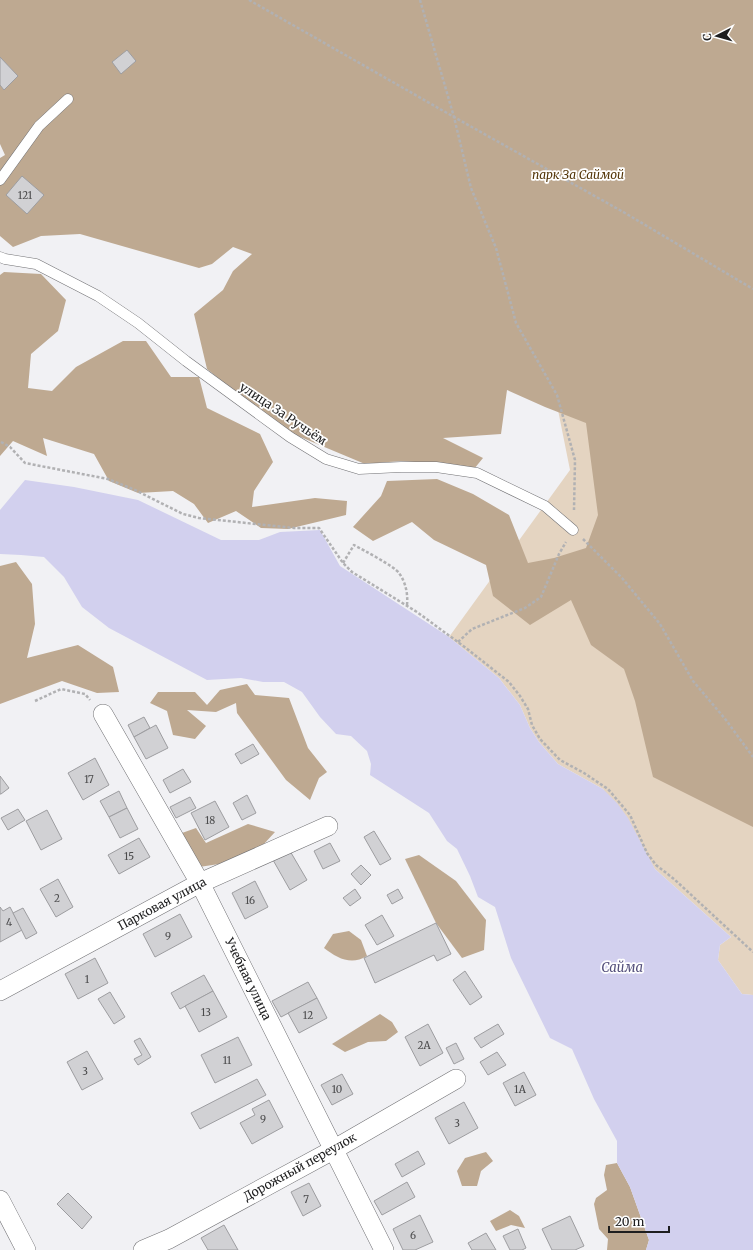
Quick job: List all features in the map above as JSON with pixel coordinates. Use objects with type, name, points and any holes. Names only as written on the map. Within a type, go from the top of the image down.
[{"type":"street","name":"Учебная улица","points":[[103,714],[200,883],[384,1250]]},
{"type":"street","name":"Парковая улица","points":[[0,991],[200,883],[328,826]]},
{"type":"street","name":"Дорожный переулок","points":[[143,1250],[169,1239],[333,1150],[456,1079]]},
{"type":"street","points":[[0,1200],[26,1250]]},
{"type":"lane","points":[[0,180],[39,126],[68,99]]},
{"type":"lane","name":"улица За Ручьём","points":[[0,257],[36,264],[98,296],[138,323],[186,362],[290,437],[326,459],[358,469],[436,467],[477,473],[545,506],[573,530]]},
{"type":"path","points":[[249,0],[454,117],[625,212],[753,289]]},
{"type":"path","points":[[420,0],[454,117],[471,188],[496,248],[516,323],[557,395],[576,460],[573,530],[559,554],[541,597],[525,608],[472,629],[458,642]]},
{"type":"path","points":[[1,442],[10,447],[26,463],[108,479],[135,490],[183,514],[199,518],[294,528],[319,528],[343,563],[352,572],[407,605],[509,682],[528,709],[532,725],[540,739],[560,760],[604,786],[630,815],[647,853],[656,865],[674,879],[753,952]]},
{"type":"path","points":[[573,530],[622,578],[660,624],[693,681],[726,720],[753,756]]},
{"type":"path","points":[[343,563],[354,545],[398,572],[404,581],[408,594],[407,605]]},
{"type":"path","points":[[35,701],[61,689],[85,694],[103,714]]},
{"type":"shaded area","points":[[753,0],[753,995],[742,994],[718,960],[720,945],[731,937],[655,869],[603,789],[558,764],[539,742],[530,728],[520,705],[499,678],[449,637],[570,470],[556,400]]},
{"type":"green space","name":"парк За Саймой","points":[[0,0],[753,0],[753,827],[653,777],[635,701],[624,669],[591,645],[571,600],[530,625],[493,596],[486,565],[434,540],[412,522],[373,541],[353,527],[381,496],[387,481],[437,479],[473,494],[509,515],[528,563],[554,558],[586,548],[598,515],[586,423],[507,390],[501,434],[443,438],[483,458],[474,469],[457,465],[401,461],[365,464],[279,428],[207,369],[194,314],[223,290],[233,271],[252,254],[233,247],[212,264],[199,268],[80,234],[41,236],[13,247],[0,236],[0,158],[5,155],[0,144]]},
{"type":"green space","points":[[4,272],[41,274],[66,300],[58,331],[31,354],[28,388],[52,391],[76,367],[123,341],[146,341],[171,377],[199,377],[207,408],[260,434],[273,462],[254,491],[252,507],[315,498],[347,501],[346,515],[288,529],[261,528],[236,511],[208,523],[194,504],[173,491],[138,493],[109,481],[94,454],[43,438],[47,456],[13,441],[0,456],[0,275]]},
{"type":"green space","points":[[16,562],[32,584],[35,624],[27,658],[78,645],[113,667],[119,692],[97,693],[62,681],[0,704],[0,566]]},
{"type":"green space","points":[[247,684],[255,695],[289,698],[308,748],[327,772],[319,778],[310,800],[286,780],[237,713],[236,703],[216,712],[187,710],[206,726],[195,739],[173,735],[167,711],[150,703],[158,692],[195,692],[207,705],[220,690]]},
{"type":"green space","points":[[248,824],[275,832],[263,845],[219,864],[199,867],[182,833],[196,828],[206,843]]},
{"type":"green space","points":[[419,855],[456,881],[486,920],[484,950],[462,958],[436,923],[405,859]]},
{"type":"green space","points":[[349,931],[361,940],[367,956],[361,959],[344,960],[324,948],[333,934]]},
{"type":"green space","points":[[380,1014],[392,1022],[398,1032],[386,1041],[368,1042],[345,1052],[332,1044]]},
{"type":"green space","points":[[486,1152],[493,1161],[481,1171],[477,1186],[462,1186],[457,1171],[465,1158]]},
{"type":"green space","points":[[617,1163],[630,1187],[649,1240],[646,1250],[607,1250],[608,1239],[599,1229],[594,1204],[596,1198],[607,1190],[604,1175],[606,1165]]},
{"type":"green space","points":[[510,1210],[519,1216],[525,1228],[511,1225],[496,1231],[490,1221]]},
{"type":"water","name":"Сайма","points":[[25,480],[74,487],[138,500],[221,540],[259,540],[280,532],[320,530],[340,566],[449,637],[499,678],[520,705],[530,728],[539,742],[558,764],[603,789],[617,803],[628,818],[655,869],[731,937],[720,945],[718,960],[742,994],[753,995],[753,1250],[646,1250],[649,1240],[630,1187],[617,1163],[617,1141],[594,1099],[572,1049],[550,1038],[511,958],[495,907],[478,897],[457,849],[447,841],[429,813],[370,775],[371,764],[367,751],[351,736],[336,734],[320,717],[302,692],[284,682],[263,682],[241,678],[207,680],[109,628],[82,607],[64,577],[44,557],[0,554],[0,510]]},
{"type":"building","points":[[127,50],[136,61],[121,74],[112,62]]},
{"type":"building","points":[[0,57],[18,76],[4,90],[0,85]]},
{"type":"building","points":[[22,176],[44,195],[27,214],[6,195]]},
{"type":"building","points":[[144,717],[150,728],[134,737],[128,725]]},
{"type":"building","points":[[156,725],[168,748],[146,759],[134,737]]},
{"type":"building","points":[[253,744],[259,754],[241,764],[235,754]]},
{"type":"building","points":[[95,758],[109,785],[83,800],[68,773]]},
{"type":"building","points":[[183,769],[191,782],[170,793],[163,780]]},
{"type":"building","points":[[0,776],[9,788],[1,794],[0,794]]},
{"type":"building","points":[[119,791],[127,808],[109,817],[100,801]]},
{"type":"building","points":[[247,795],[256,813],[242,820],[233,803]]},
{"type":"building","points":[[190,797],[196,808],[176,818],[170,807]]},
{"type":"building","points":[[215,801],[229,827],[205,840],[191,813]]},
{"type":"building","points":[[127,808],[138,829],[120,838],[109,817]]},
{"type":"building","points":[[18,809],[25,820],[8,830],[1,818]]},
{"type":"building","points":[[47,810],[62,839],[41,850],[26,821]]},
{"type":"building","points":[[374,831],[391,859],[380,865],[364,837]]},
{"type":"building","points":[[139,838],[150,857],[119,874],[108,855]]},
{"type":"building","points":[[330,843],[340,861],[323,869],[314,851]]},
{"type":"building","points":[[290,851],[307,880],[290,890],[273,860]]},
{"type":"building","points":[[361,865],[371,875],[361,885],[351,874]]},
{"type":"building","points":[[58,879],[73,907],[56,917],[40,889]]},
{"type":"building","points":[[255,881],[268,907],[245,919],[232,893]]},
{"type":"building","points":[[355,889],[361,898],[350,906],[343,898]]},
{"type":"building","points":[[398,889],[403,898],[392,904],[387,895]]},
{"type":"building","points":[[0,907],[3,911],[10,907],[22,930],[0,942]]},
{"type":"building","points":[[23,908],[37,933],[26,939],[13,913]]},
{"type":"building","points":[[180,914],[192,937],[155,957],[143,934]]},
{"type":"building","points":[[382,915],[394,936],[377,945],[365,925]]},
{"type":"building","points":[[436,923],[451,954],[437,961],[434,955],[375,983],[364,958]]},
{"type":"building","points":[[95,958],[108,983],[78,999],[65,974]]},
{"type":"building","points":[[465,971],[482,997],[470,1005],[453,980]]},
{"type":"building","points":[[204,975],[213,991],[180,1009],[171,993]]},
{"type":"building","points":[[308,982],[317,998],[281,1017],[272,1001]]},
{"type":"building","points":[[213,991],[227,1017],[199,1032],[185,1006]]},
{"type":"building","points":[[110,992],[125,1017],[114,1024],[98,999]]},
{"type":"building","points":[[317,998],[327,1018],[299,1033],[288,1013]]},
{"type":"building","points":[[428,1024],[443,1053],[420,1066],[405,1037]]},
{"type":"building","points":[[498,1024],[504,1034],[481,1048],[474,1038]]},
{"type":"building","points":[[238,1037],[252,1065],[215,1083],[201,1055]]},
{"type":"building","points":[[140,1038],[151,1057],[138,1065],[134,1059],[142,1055],[134,1041]]},
{"type":"building","points":[[456,1043],[464,1059],[454,1064],[446,1048]]},
{"type":"building","points":[[87,1051],[103,1079],[82,1090],[67,1062]]},
{"type":"building","points":[[497,1052],[506,1065],[488,1075],[480,1062]]},
{"type":"building","points":[[524,1072],[536,1095],[515,1106],[503,1083]]},
{"type":"building","points":[[342,1074],[353,1094],[332,1105],[321,1085]]},
{"type":"building","points":[[257,1079],[266,1095],[200,1129],[191,1113]]},
{"type":"building","points":[[269,1100],[283,1127],[252,1144],[240,1123],[255,1115],[252,1109]]},
{"type":"building","points":[[464,1102],[478,1128],[449,1144],[435,1118]]},
{"type":"building","points":[[418,1151],[425,1164],[402,1177],[395,1164]]},
{"type":"building","points":[[407,1182],[415,1197],[382,1215],[374,1201]]},
{"type":"building","points":[[309,1183],[321,1206],[303,1216],[291,1192]]},
{"type":"building","points":[[68,1193],[92,1217],[82,1229],[57,1204]]},
{"type":"building","points":[[420,1215],[433,1242],[415,1250],[403,1250],[393,1229]]},
{"type":"building","points":[[570,1216],[584,1246],[575,1250],[552,1250],[542,1229]]},
{"type":"building","points":[[224,1225],[238,1250],[208,1250],[201,1238]]},
{"type":"building","points":[[518,1229],[526,1248],[522,1250],[510,1250],[503,1236]]},
{"type":"building","points":[[486,1233],[496,1250],[472,1250],[468,1243]]}]
